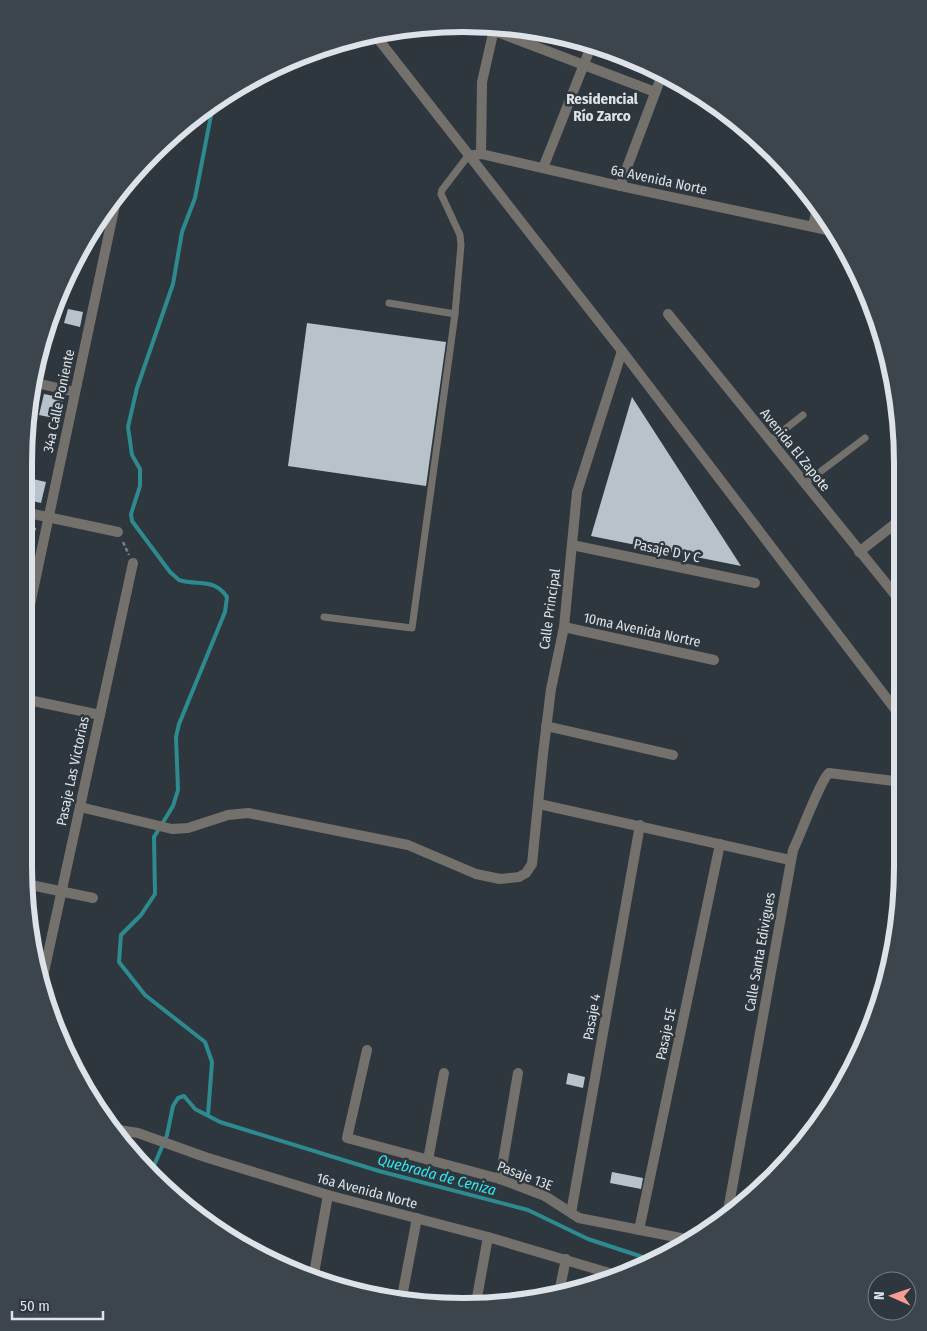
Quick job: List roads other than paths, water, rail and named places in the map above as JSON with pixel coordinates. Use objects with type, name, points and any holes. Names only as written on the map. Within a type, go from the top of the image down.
[{"type":"street","points":[[468,156],[481,154],[482,82],[493,33]]},
{"type":"street","points":[[514,35],[655,92]]},
{"type":"street","points":[[380,41],[622,351],[894,708]]},
{"type":"street","points":[[543,168],[589,51]]},
{"type":"street","points":[[620,186],[655,92],[661,81]]},
{"type":"street","name":"6a Avenida Norte","points":[[481,154],[620,186],[825,229]]},
{"type":"street","name":"34a Calle Poniente","points":[[32,594],[113,213]]},
{"type":"street","points":[[813,226],[815,215]]},
{"type":"street","name":"Avenida El Zapote","points":[[668,314],[894,594]]},
{"type":"street","name":"Calle Principal","points":[[80,807],[172,829],[188,828],[207,820],[248,813],[408,845],[476,874],[500,879],[519,877],[526,873],[532,864],[546,726],[564,627],[577,492],[622,351]]},
{"type":"street","points":[[40,384],[75,392]]},
{"type":"street","points":[[32,514],[118,532]]},
{"type":"street","points":[[859,552],[894,525]]},
{"type":"street","name":"Pasaje D y C","points":[[572,544],[755,584]]},
{"type":"street","name":"Pasaje Las Victorias","points":[[45,969],[133,563]]},
{"type":"street","name":"10ma Avenida Nortre","points":[[564,627],[714,660]]},
{"type":"street","points":[[32,701],[100,715]]},
{"type":"street","points":[[546,726],[672,755]]},
{"type":"street","name":"Calle Santa Edivigues","points":[[729,1207],[790,860],[822,781],[829,773],[894,781]]},
{"type":"street","points":[[539,804],[790,860]]},
{"type":"street","name":"Pasaje 4","points":[[571,1213],[640,825]]},
{"type":"street","name":"Pasaje 5E","points":[[639,1230],[720,844]]},
{"type":"street","points":[[33,886],[93,898]]},
{"type":"street","name":"Pasaje 13E","points":[[367,1050],[347,1138],[500,1179],[545,1196],[579,1218],[683,1238]]},
{"type":"street","points":[[428,1160],[444,1073]]},
{"type":"street","points":[[500,1179],[518,1073]]},
{"type":"street","name":"16a Avenida Norte","points":[[123,1131],[148,1136],[173,1147],[328,1195],[566,1259],[610,1273]]},
{"type":"street","points":[[314,1272],[328,1195]]},
{"type":"street","points":[[402,1294],[417,1218]]},
{"type":"street","points":[[477,1298],[488,1238]]},
{"type":"street","points":[[560,1287],[566,1259]]},
{"type":"lane","points":[[324,617],[412,628],[454,314],[461,239],[441,194],[442,190],[468,156]]},
{"type":"lane","points":[[389,303],[454,314]]},
{"type":"lane","points":[[770,441],[803,415]]},
{"type":"lane","points":[[804,484],[865,438]]},
{"type":"waterway","points":[[208,1115],[212,1062],[205,1042],[145,995],[119,962],[121,935],[141,915],[155,894],[154,837],[173,806],[178,790],[176,737],[179,724],[225,612],[227,597],[217,587],[179,580],[170,572],[132,521],[131,514],[140,486],[140,469],[132,455],[128,427],[137,388],[173,284],[182,232],[195,198],[211,114]]},
{"type":"waterway","name":"Quebrada de Ceniza","points":[[154,1167],[167,1135],[173,1106],[178,1098],[184,1096],[195,1109],[220,1122],[379,1171],[528,1210],[588,1239],[646,1258]]},
{"type":"district","name":"Residencial Río Zarco","points":[[602,108]]}]
